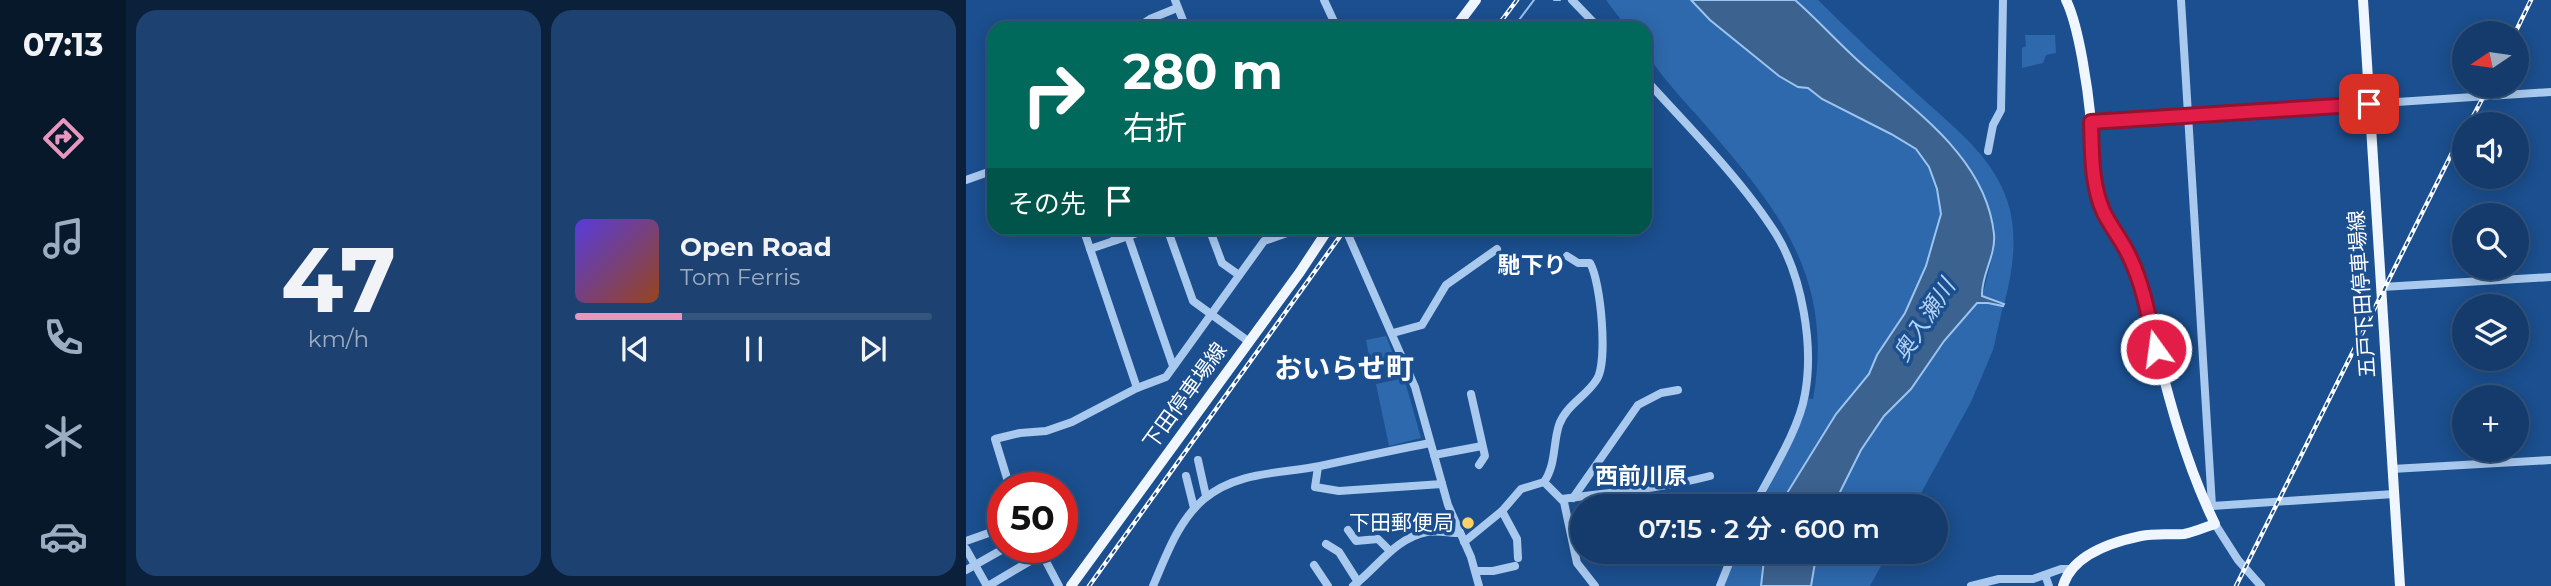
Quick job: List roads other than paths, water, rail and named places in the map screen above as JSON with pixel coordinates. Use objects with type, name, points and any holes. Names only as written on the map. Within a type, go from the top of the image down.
[{"type":"main road","points":[[1460,21],[1476,0]]},
{"type":"main road","points":[[2063,586],[2072,569],[2090,554],[2139,536],[2187,533],[2215,524],[2210,508],[2198,488],[2175,420],[2131,258],[2104,212],[2092,161],[2091,122],[2075,23],[2066,0]]},
{"type":"main road","name":"五戸下田停車場線","points":[[2363,0],[2400,586]]},
{"type":"main road","name":"下田停車場線","points":[[1071,586],[1324,235]]},
{"type":"street","points":[[1324,0],[1334,21]]},
{"type":"street","points":[[1572,0],[1592,21]]},
{"type":"street","points":[[1988,151],[1993,125],[2001,110],[2003,0]]},
{"type":"street","points":[[2181,0],[2210,508],[2395,494]]},
{"type":"street","points":[[1147,21],[1176,4],[1183,21]]},
{"type":"street","points":[[1652,87],[1728,172],[1776,234],[1791,263],[1801,300],[1808,352],[1805,395],[1793,429],[1760,494]]},
{"type":"street","points":[[2091,122],[2551,92]]},
{"type":"street","points":[[966,180],[987,172]]},
{"type":"street","points":[[1085,235],[1137,388]]},
{"type":"street","points":[[1114,235],[1116,240]]},
{"type":"street","points":[[1090,249],[1131,235]]},
{"type":"street","points":[[1169,235],[1192,302],[1248,341]]},
{"type":"street","points":[[1212,235],[1222,263],[1239,275]]},
{"type":"street","points":[[1005,472],[995,439],[1046,430],[1072,422],[1137,388],[1166,377],[1264,241],[1281,235]]},
{"type":"street","points":[[1348,235],[1415,387],[1442,484],[1476,571],[1479,586]]},
{"type":"street","points":[[1128,236],[1173,366]]},
{"type":"street","points":[[1393,333],[1422,325],[1446,285],[1497,249]]},
{"type":"street","points":[[1464,542],[1502,511],[1521,489],[1544,482],[1551,467],[1560,424],[1570,408],[1597,380],[1602,362],[1602,307],[1595,272],[1590,263],[1578,263],[1567,256]]},
{"type":"street","points":[[2382,287],[2551,277]]},
{"type":"street","points":[[1576,494],[1638,405],[1661,393],[1678,390]]},
{"type":"street","points":[[1471,394],[1484,459],[1479,465]]},
{"type":"street","points":[[1153,586],[1177,531],[1194,508],[1206,496],[1236,480],[1318,467],[1430,443]]},
{"type":"street","points":[[1434,455],[1482,446]]},
{"type":"street","points":[[1198,460],[1206,496]]},
{"type":"street","points":[[2392,469],[2551,460]]},
{"type":"street","points":[[1318,467],[1315,487],[1323,489],[1363,490],[1442,484]]},
{"type":"street","points":[[1186,476],[1194,508]]},
{"type":"street","points":[[1595,494],[1661,488],[1710,476]]},
{"type":"street","points":[[1544,482],[1562,499],[1577,564],[1595,586]]},
{"type":"street","points":[[1562,499],[1570,498]]},
{"type":"street","points":[[1476,571],[1493,571],[1517,562],[1517,539],[1502,511]]},
{"type":"street","points":[[2215,524],[2238,560],[2261,586]]},
{"type":"street","points":[[1348,530],[1356,541],[1378,539],[1390,551]]},
{"type":"street","points":[[1326,544],[1339,552],[1355,584],[1390,551],[1409,539],[1423,533],[1460,533]]},
{"type":"street","points":[[966,541],[987,534]]},
{"type":"street","points":[[966,548],[988,586],[1023,563]]},
{"type":"street","points":[[966,570],[987,558]]},
{"type":"street","points":[[1047,563],[1058,583],[1047,586]]},
{"type":"street","points":[[1720,586],[1729,564]]},
{"type":"street","points":[[1314,565],[1328,586]]},
{"type":"street","points":[[1971,586],[1999,579],[2033,579],[2061,569],[2072,569]]},
{"type":"street","points":[[2045,575],[2049,586]]},
{"type":"water","name":"奥入瀬川","points":[[1691,0],[1795,0],[1946,139],[1978,182],[1988,207],[1994,242],[1982,296],[2004,304],[2003,306],[1977,303],[1944,341],[1911,389],[1884,416],[1861,450],[1839,494],[1786,494],[1836,414],[1869,374],[1877,355],[1905,313],[1926,266],[1941,214],[1937,189],[1929,167],[1916,149],[1822,99],[1808,88],[1798,87],[1779,76],[1710,20]]},
{"type":"water","points":[[1764,564],[1815,564],[1811,586],[1761,586]]},
{"type":"waterway","points":[[1518,21],[1534,0]]},
{"type":"waterway","points":[[1554,0],[1560,0]]},
{"type":"railway","points":[[1501,21],[1517,0]]},
{"type":"railway","points":[[2521,21],[2531,0]]},
{"type":"railway","points":[[2475,112],[2483,98]]},
{"type":"railway","points":[[2236,586],[2452,153]]},
{"type":"railway","points":[[1089,586],[1341,235]]},
{"type":"place","name":"下田郵便局","points":[[1468,523]]},
{"type":"district","name":"馳下り","points":[[1532,265]]},
{"type":"district","name":"おいらせ町","points":[[1344,368]]},
{"type":"district","name":"西前川原","points":[[1641,476]]}]
